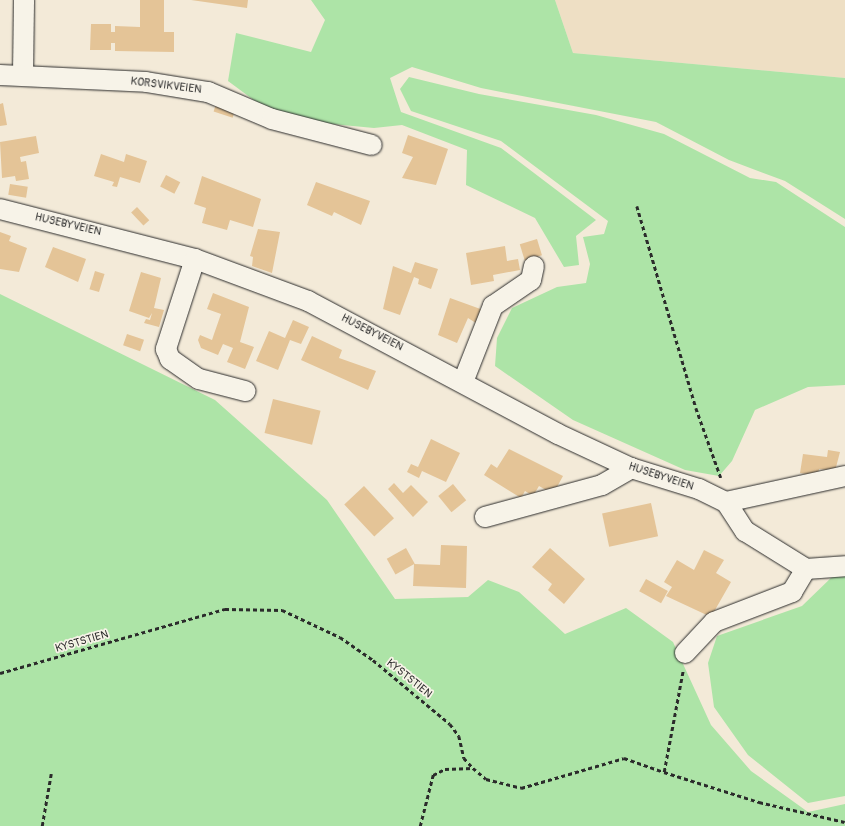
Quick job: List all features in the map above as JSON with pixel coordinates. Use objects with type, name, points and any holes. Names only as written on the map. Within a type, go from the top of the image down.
[{"type":"street","points":[[23,74],[24,0]]},
{"type":"street","name":"KORSVIKVEIEN","points":[[0,74],[23,74],[146,82],[208,92],[272,119],[372,145]]},
{"type":"street","name":"HUSEBYVEIEN","points":[[0,209],[194,259],[308,300],[558,434],[631,468],[699,489],[726,502]]},
{"type":"street","points":[[194,259],[166,349],[170,359],[199,379],[245,391]]},
{"type":"street","points":[[463,382],[493,306],[531,280],[534,266]]},
{"type":"street","points":[[485,517],[602,485],[631,468]]},
{"type":"street","points":[[845,476],[726,502],[745,530],[806,569],[845,566]]},
{"type":"street","points":[[685,654],[714,622],[792,592],[806,569]]},
{"type":"path","points":[[637,206],[696,408],[721,474],[726,502]]},
{"type":"path","name":"KYSTSTIEN","points":[[0,673],[225,609],[282,610],[340,637],[423,700],[459,736],[464,758],[486,779],[521,788],[624,758],[759,802],[845,822]]},
{"type":"path","points":[[664,772],[685,654]]},
{"type":"path","points":[[420,826],[433,775],[445,769],[473,768]]},
{"type":"path","points":[[42,826],[51,774]]},
{"type":"shaded area","points":[[555,0],[845,0],[845,78],[573,53]]},
{"type":"green space","points":[[311,0],[555,0],[573,53],[845,78],[845,219],[785,181],[729,160],[656,122],[481,88],[412,67],[390,78],[401,112],[501,148],[596,220],[576,236],[579,265],[564,267],[535,218],[466,185],[467,150],[402,125],[374,128],[279,119],[228,81],[236,33],[311,52],[325,20]]},
{"type":"green space","points":[[409,77],[479,94],[596,115],[664,134],[750,178],[776,182],[845,227],[845,385],[808,387],[755,410],[732,461],[719,476],[685,470],[573,420],[495,366],[497,338],[512,308],[557,287],[586,283],[590,264],[583,237],[604,234],[608,221],[501,141],[411,111],[400,89]]},
{"type":"green space","points":[[0,294],[215,400],[327,500],[395,599],[468,597],[488,580],[519,592],[565,634],[626,608],[673,642],[711,725],[751,771],[808,812],[845,804],[845,826],[0,826]]},
{"type":"green space","points":[[845,572],[845,796],[808,803],[748,755],[714,707],[708,663],[717,636],[802,606],[835,574]]},
{"type":"building","points":[[140,0],[164,0],[164,32],[174,32],[174,52],[115,51],[115,43],[111,43],[111,50],[90,50],[91,24],[111,24],[111,32],[115,32],[115,26],[140,27]]},
{"type":"building","points":[[191,0],[248,0],[247,8]]},
{"type":"building","points":[[217,101],[236,107],[233,118],[214,111]]},
{"type":"building","points":[[3,103],[7,125],[0,126],[0,104]]},
{"type":"building","points":[[408,135],[448,149],[436,185],[402,178],[413,157],[402,153]]},
{"type":"building","points":[[36,136],[39,153],[20,157],[21,162],[26,161],[29,179],[16,181],[15,176],[2,178],[0,142]]},
{"type":"building","points":[[101,154],[124,162],[126,154],[147,161],[140,183],[120,177],[117,187],[112,186],[114,182],[94,176]]},
{"type":"building","points":[[166,175],[180,182],[174,194],[160,187]]},
{"type":"building","points":[[202,176],[261,199],[253,227],[230,220],[227,230],[202,223],[206,208],[194,204]]},
{"type":"building","points":[[316,182],[370,201],[361,225],[334,212],[332,216],[307,205]]},
{"type":"building","points":[[10,184],[28,187],[26,198],[8,195]]},
{"type":"building","points":[[137,207],[149,220],[143,226],[131,212]]},
{"type":"building","points":[[258,229],[280,232],[272,273],[252,266],[253,257],[250,256]]},
{"type":"building","points":[[0,232],[11,236],[9,241],[27,248],[19,272],[0,269]]},
{"type":"building","points":[[537,239],[542,255],[525,261],[520,244]]},
{"type":"building","points":[[505,246],[507,261],[518,259],[520,270],[493,275],[494,281],[471,285],[466,253]]},
{"type":"building","points":[[53,247],[86,259],[78,282],[45,267]]},
{"type":"building","points":[[415,262],[438,269],[431,289],[418,284],[419,279],[414,277],[400,315],[383,309],[393,266],[411,273]]},
{"type":"building","points":[[95,271],[105,274],[99,292],[89,289]]},
{"type":"building","points":[[141,272],[161,278],[154,308],[164,310],[159,327],[144,323],[146,319],[150,320],[152,313],[149,318],[129,311]]},
{"type":"building","points":[[213,293],[249,307],[240,342],[254,347],[245,369],[227,362],[233,348],[223,344],[218,355],[201,348],[198,340],[200,335],[212,340],[221,314],[207,309]]},
{"type":"building","points":[[450,298],[486,311],[479,325],[468,318],[457,343],[438,335]]},
{"type":"building","points":[[293,320],[309,327],[301,344],[290,340],[278,370],[256,361],[269,331],[285,338]]},
{"type":"building","points":[[127,334],[144,340],[140,351],[123,345]]},
{"type":"building","points":[[312,336],[342,350],[339,358],[376,371],[368,390],[301,360]]},
{"type":"building","points":[[273,399],[321,411],[312,445],[265,433]]},
{"type":"building","points":[[431,439],[460,453],[446,482],[422,471],[419,478],[407,472],[411,464],[418,467]]},
{"type":"building","points":[[509,449],[563,476],[557,487],[546,490],[539,486],[533,496],[525,491],[521,498],[484,475],[491,464],[497,468]]},
{"type":"building","points":[[828,450],[840,452],[835,471],[819,469],[818,476],[800,473],[803,454],[827,457]]},
{"type":"building","points":[[394,483],[403,493],[411,485],[428,502],[413,517],[388,489]]},
{"type":"building","points":[[453,484],[466,500],[451,512],[438,496]]},
{"type":"building","points":[[364,486],[394,518],[374,537],[344,504]]},
{"type":"building","points":[[651,503],[658,536],[609,547],[602,513]]},
{"type":"building","points":[[441,545],[467,546],[466,588],[413,586],[414,564],[440,565]]},
{"type":"building","points":[[406,548],[415,564],[395,574],[387,559]]},
{"type":"building","points":[[550,548],[585,579],[564,604],[548,590],[552,584],[532,567]]},
{"type":"building","points":[[704,550],[724,560],[716,573],[731,582],[711,617],[666,596],[672,587],[664,582],[677,560],[694,570]]},
{"type":"building","points":[[646,579],[668,591],[661,603],[639,591]]}]
